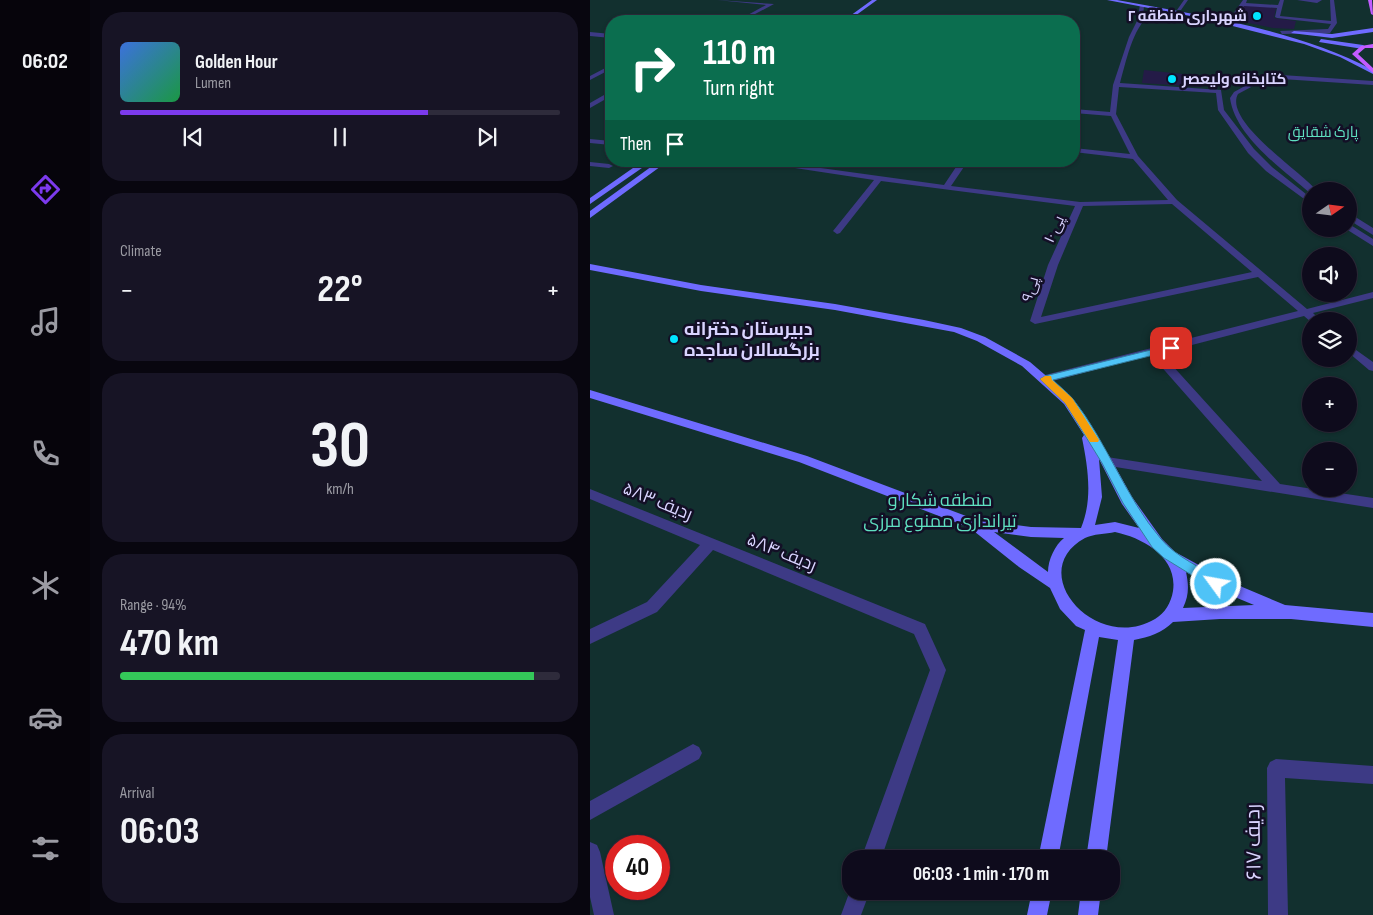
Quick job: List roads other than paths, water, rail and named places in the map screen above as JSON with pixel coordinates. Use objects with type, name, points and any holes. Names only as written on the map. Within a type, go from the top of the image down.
[{"type":"main road","points":[[1370,0],[1373,14]]},
{"type":"main road","points":[[1373,38],[1364,47],[1355,52],[1355,56],[1373,72]]},
{"type":"main road","points":[[1364,47],[1373,46]]},
{"type":"street","points":[[719,0],[771,4]]},
{"type":"street","points":[[750,15],[778,0]]},
{"type":"street","points":[[1109,0],[1178,10],[1326,42],[1364,47]]},
{"type":"street","points":[[1134,0],[1275,34],[1331,51],[1373,72]]},
{"type":"street","points":[[1140,21],[1150,14],[1178,10],[1186,0]]},
{"type":"street","points":[[1282,0],[1277,17],[1334,23]]},
{"type":"street","points":[[1300,0],[1317,2],[1320,0]]},
{"type":"street","points":[[1275,34],[1294,30],[1330,32],[1334,23],[1332,0]]},
{"type":"street","points":[[1230,20],[1238,13],[1244,2],[1280,7]]},
{"type":"street","points":[[865,15],[877,3]]},
{"type":"street","points":[[856,15],[877,3]]},
{"type":"street","points":[[1142,6],[1140,21],[1132,37],[1116,85],[1113,114],[1134,157],[1174,202],[1304,312],[1373,295]]},
{"type":"street","points":[[1282,32],[1332,36],[1373,30]]},
{"type":"street","points":[[590,34],[605,35]]},
{"type":"street","points":[[590,40],[601,35]]},
{"type":"street","points":[[590,67],[605,68]]},
{"type":"street","points":[[590,78],[605,70]]},
{"type":"street","points":[[1302,183],[1266,152],[1248,130],[1235,111],[1233,98],[1236,93],[1267,76],[1373,83]]},
{"type":"street","points":[[1116,85],[1218,91],[1221,110],[1251,151],[1269,169],[1302,195]]},
{"type":"street","points":[[590,106],[605,98]]},
{"type":"street","points":[[1080,111],[1113,114]]},
{"type":"street","points":[[590,140],[605,142]]},
{"type":"street","points":[[1080,151],[1134,157]]},
{"type":"street","points":[[590,164],[605,166]]},
{"type":"street","points":[[590,202],[640,167]]},
{"type":"street","points":[[590,215],[656,167]]},
{"type":"street","points":[[795,167],[1080,204],[1174,202]]},
{"type":"street","points":[[816,170],[819,167]]},
{"type":"street","points":[[946,188],[960,167]]},
{"type":"street","points":[[837,231],[879,179]]},
{"type":"street","name":"پی ۱۰","points":[[1053,265],[1080,204]]},
{"type":"street","points":[[1358,222],[1373,232]]},
{"type":"street","points":[[1358,233],[1373,244]]},
{"type":"street","name":"پی۹","points":[[1053,265],[1036,321],[1258,274]]},
{"type":"street","points":[[591,267],[701,288],[835,307],[958,330],[981,339],[1026,364],[1068,400],[1085,426],[1107,462],[1127,500],[1178,569],[1182,585],[1180,601],[1172,615],[1161,625],[1145,632],[1127,635],[1110,633],[1093,627],[1074,615],[1065,605],[1054,583],[1054,567],[1058,553],[1068,542],[1083,532],[1092,518],[1094,464],[1085,426]]},
{"type":"street","points":[[1045,379],[1302,313]]},
{"type":"street","points":[[1154,352],[1277,489]]},
{"type":"street","points":[[1357,353],[1368,360],[1373,368]]},
{"type":"street","points":[[590,394],[803,460],[972,524],[1031,532],[1083,532],[1100,528],[1129,530],[1157,543]]},
{"type":"street","points":[[1107,462],[1373,502]]},
{"type":"street","name":"ردیف ۵۸۳","points":[[590,494],[711,543]]},
{"type":"street","points":[[972,524],[1022,559],[1038,574],[1054,583]]},
{"type":"street","points":[[590,637],[652,608],[711,543]]},
{"type":"street","name":"ردیف ۵۸۴","points":[[711,543],[920,629],[938,670],[874,850]]},
{"type":"street","points":[[1168,554],[1216,584],[1245,598],[1290,612]]},
{"type":"street","points":[[1172,615],[1220,612],[1290,612],[1373,620]]},
{"type":"street","points":[[1050,850],[1093,627]]},
{"type":"street","points":[[1097,850],[1127,635]]},
{"type":"street","points":[[590,810],[693,753]]},
{"type":"street","name":"ردیف ۶۱۷","points":[[1278,915],[1276,768],[1373,775]]},
{"type":"street","points":[[590,852],[604,915]]},
{"type":"street","points":[[851,915],[857,900]]},
{"type":"street","points":[[1037,915],[1040,900]]},
{"type":"street","points":[[1088,915],[1090,900]]},
{"type":"place","name":"شهرداری منطقه ۲","points":[[1257,16]]},
{"type":"place","name":"کتابخانه ولیعصر","points":[[1172,79]]},
{"type":"place","name":"دبیرستان دخترانه بزرگسالان ساجده","points":[[674,339]]},
{"type":"park label","name":"پارک شقایق","points":[[1323,132]]},
{"type":"park label","name":"منطقه شکار و تیراندازی ممنوع مرزی","points":[[940,510]]}]
